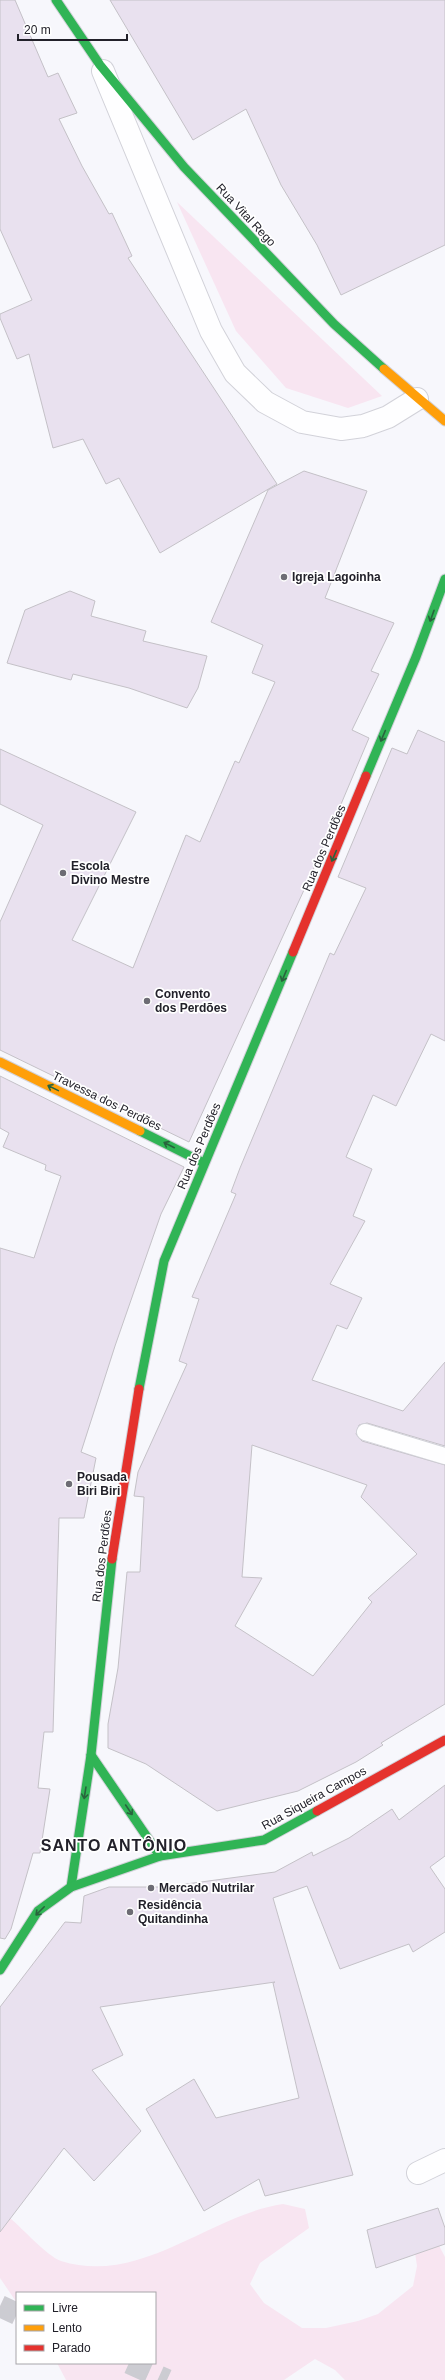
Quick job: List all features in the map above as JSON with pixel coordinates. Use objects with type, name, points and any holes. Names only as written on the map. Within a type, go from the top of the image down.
[{"type":"main road","name":"Rua Vital Rego","points":[[56,0],[100,65],[184,167],[267,256],[334,324],[417,399],[445,421]]},
{"type":"main road","name":"Rua dos Perdões","points":[[71,1887],[91,1755],[114,1543],[137,1400],[164,1261],[204,1163],[235,1094],[413,664],[445,579]]},
{"type":"main road","name":"Travessa dos Perdões","points":[[0,1062],[204,1163]]},
{"type":"main road","name":"Rua Siqueira Campos","points":[[0,1970],[38,1911],[71,1887],[160,1856],[264,1840],[445,1740]]},
{"type":"main road","points":[[91,1755],[160,1856]]},
{"type":"street","points":[[100,65],[211,331],[235,373],[265,402],[296,419],[302,422],[341,429],[363,426],[388,417],[417,399]]},
{"type":"street","points":[[418,2173],[445,2160]]},
{"type":"lane","points":[[365,1432],[445,1456]]},
{"type":"shaded area","points":[[177,202],[382,396],[348,408],[286,388],[236,331]]},
{"type":"shaded area","points":[[283,2204],[305,2209],[309,2228],[260,2263],[250,2284],[264,2303],[302,2328],[326,2328],[358,2321],[378,2314],[413,2286],[417,2266],[414,2246],[435,2238],[445,2257],[445,2380],[345,2380],[335,2370],[315,2359],[284,2380],[66,2380],[58,2364],[156,2364],[156,2292],[16,2292],[16,2302],[0,2278],[0,2228],[10,2218],[55,2258],[61,2261],[90,2266],[119,2264],[147,2257],[228,2221],[255,2211]]},
{"type":"building","points":[[0,0],[15,0],[48,77],[58,73],[77,113],[59,119],[82,166],[109,214],[112,213],[132,256],[128,258],[277,484],[160,553],[119,478],[106,484],[83,439],[53,448],[29,354],[17,359],[0,318],[0,314],[32,300],[0,229]]},
{"type":"building","points":[[110,0],[445,0],[445,245],[341,295],[317,245],[281,185],[246,109],[193,140]]},
{"type":"building","points":[[304,471],[367,491],[325,598],[394,623],[371,671],[379,674],[352,730],[369,738],[314,868],[189,1142],[0,1050],[0,922],[43,825],[0,804],[0,749],[136,812],[72,940],[133,968],[186,835],[200,842],[235,761],[239,763],[275,682],[252,673],[263,645],[211,622],[268,490]]},
{"type":"building","points":[[70,591],[95,601],[91,616],[146,631],[143,641],[207,656],[198,688],[187,708],[129,688],[73,674],[71,680],[7,663],[25,610]]},
{"type":"building","points":[[418,730],[445,742],[445,1041],[431,1034],[396,1106],[373,1095],[346,1157],[372,1169],[353,1216],[365,1221],[330,1284],[362,1298],[347,1329],[337,1325],[312,1380],[403,1411],[445,1362],[445,1446],[367,1423],[359,1425],[356,1434],[362,1441],[445,1465],[445,1704],[381,1743],[383,1745],[356,1762],[298,1791],[217,1811],[146,1764],[108,1748],[108,1724],[118,1668],[127,1572],[140,1572],[144,1497],[134,1496],[138,1472],[187,1364],[179,1361],[199,1299],[192,1297],[236,1194],[231,1192],[240,1168],[330,953],[334,955],[366,888],[338,877],[392,748],[407,754]],"holes":[[[252,1445],[367,1485],[361,1497],[417,1554],[368,1598],[372,1602],[313,1676],[235,1626],[262,1578],[242,1577]]]},
{"type":"building","points":[[0,1076],[184,1167],[161,1214],[115,1346],[81,1452],[96,1458],[84,1518],[59,1518],[53,1732],[44,1732],[38,1788],[50,1789],[40,1853],[33,1853],[11,1929],[5,1939],[0,1938],[0,1248],[34,1258],[61,1176],[45,1170],[46,1165],[3,1147],[9,1133],[0,1128]]},
{"type":"building","points":[[445,1785],[445,1856],[430,1867],[445,1889],[445,1932],[413,1952],[409,1944],[340,1969],[307,1886],[273,1898],[353,2175],[265,2196],[259,2179],[204,2211],[146,2109],[194,2079],[216,2118],[299,2098],[273,1983],[275,1982],[100,2007],[123,2055],[92,2070],[141,2131],[94,2181],[64,2148],[0,2232],[0,2007],[65,1922],[81,1923],[84,1896],[109,1887],[164,1887],[275,1872],[312,1852],[313,1856],[349,1838],[392,1809],[399,1820]]},
{"type":"building","points":[[438,2208],[445,2228],[445,2244],[376,2268],[367,2230]]},
{"type":"tunnel","points":[[0,2306],[16,2314]]},
{"type":"tunnel","points":[[131,2364],[167,2380]]},
{"type":"traffic: fast","points":[[56,0],[100,65],[184,167],[334,324],[384,369]]},
{"type":"traffic: fast","points":[[366,776],[416,657],[445,579]]},
{"type":"traffic: fast","points":[[139,1389],[164,1261],[293,952]]},
{"type":"traffic: fast","points":[[140,1131],[204,1163]]},
{"type":"traffic: fast","points":[[71,1887],[91,1755],[112,1559]]},
{"type":"traffic: fast","points":[[91,1755],[160,1856]]},
{"type":"traffic: fast","points":[[0,1970],[38,1911],[71,1887],[160,1856],[264,1840],[317,1811]]},
{"type":"traffic: slow","points":[[384,369],[445,421]]},
{"type":"traffic: slow","points":[[0,1062],[140,1131]]},
{"type":"traffic: jam","points":[[293,952],[366,776]]},
{"type":"traffic: jam","points":[[112,1559],[139,1389]]},
{"type":"traffic: jam","points":[[317,1811],[445,1740]]},
{"type":"place","name":"Igreja Lagoinha","points":[[284,577]]},
{"type":"place","name":"Escola Divino Mestre","points":[[63,873]]},
{"type":"place","name":"Convento dos Perdões","points":[[147,1001]]},
{"type":"place","name":"Pousada Biri Biri","points":[[69,1484]]},
{"type":"place","name":"Mercado Nutrilar","points":[[151,1888]]},
{"type":"place","name":"Residência Quitandinha","points":[[130,1912]]},
{"type":"district","name":"SANTO ANTÔNIO","points":[[114,1845]]}]
